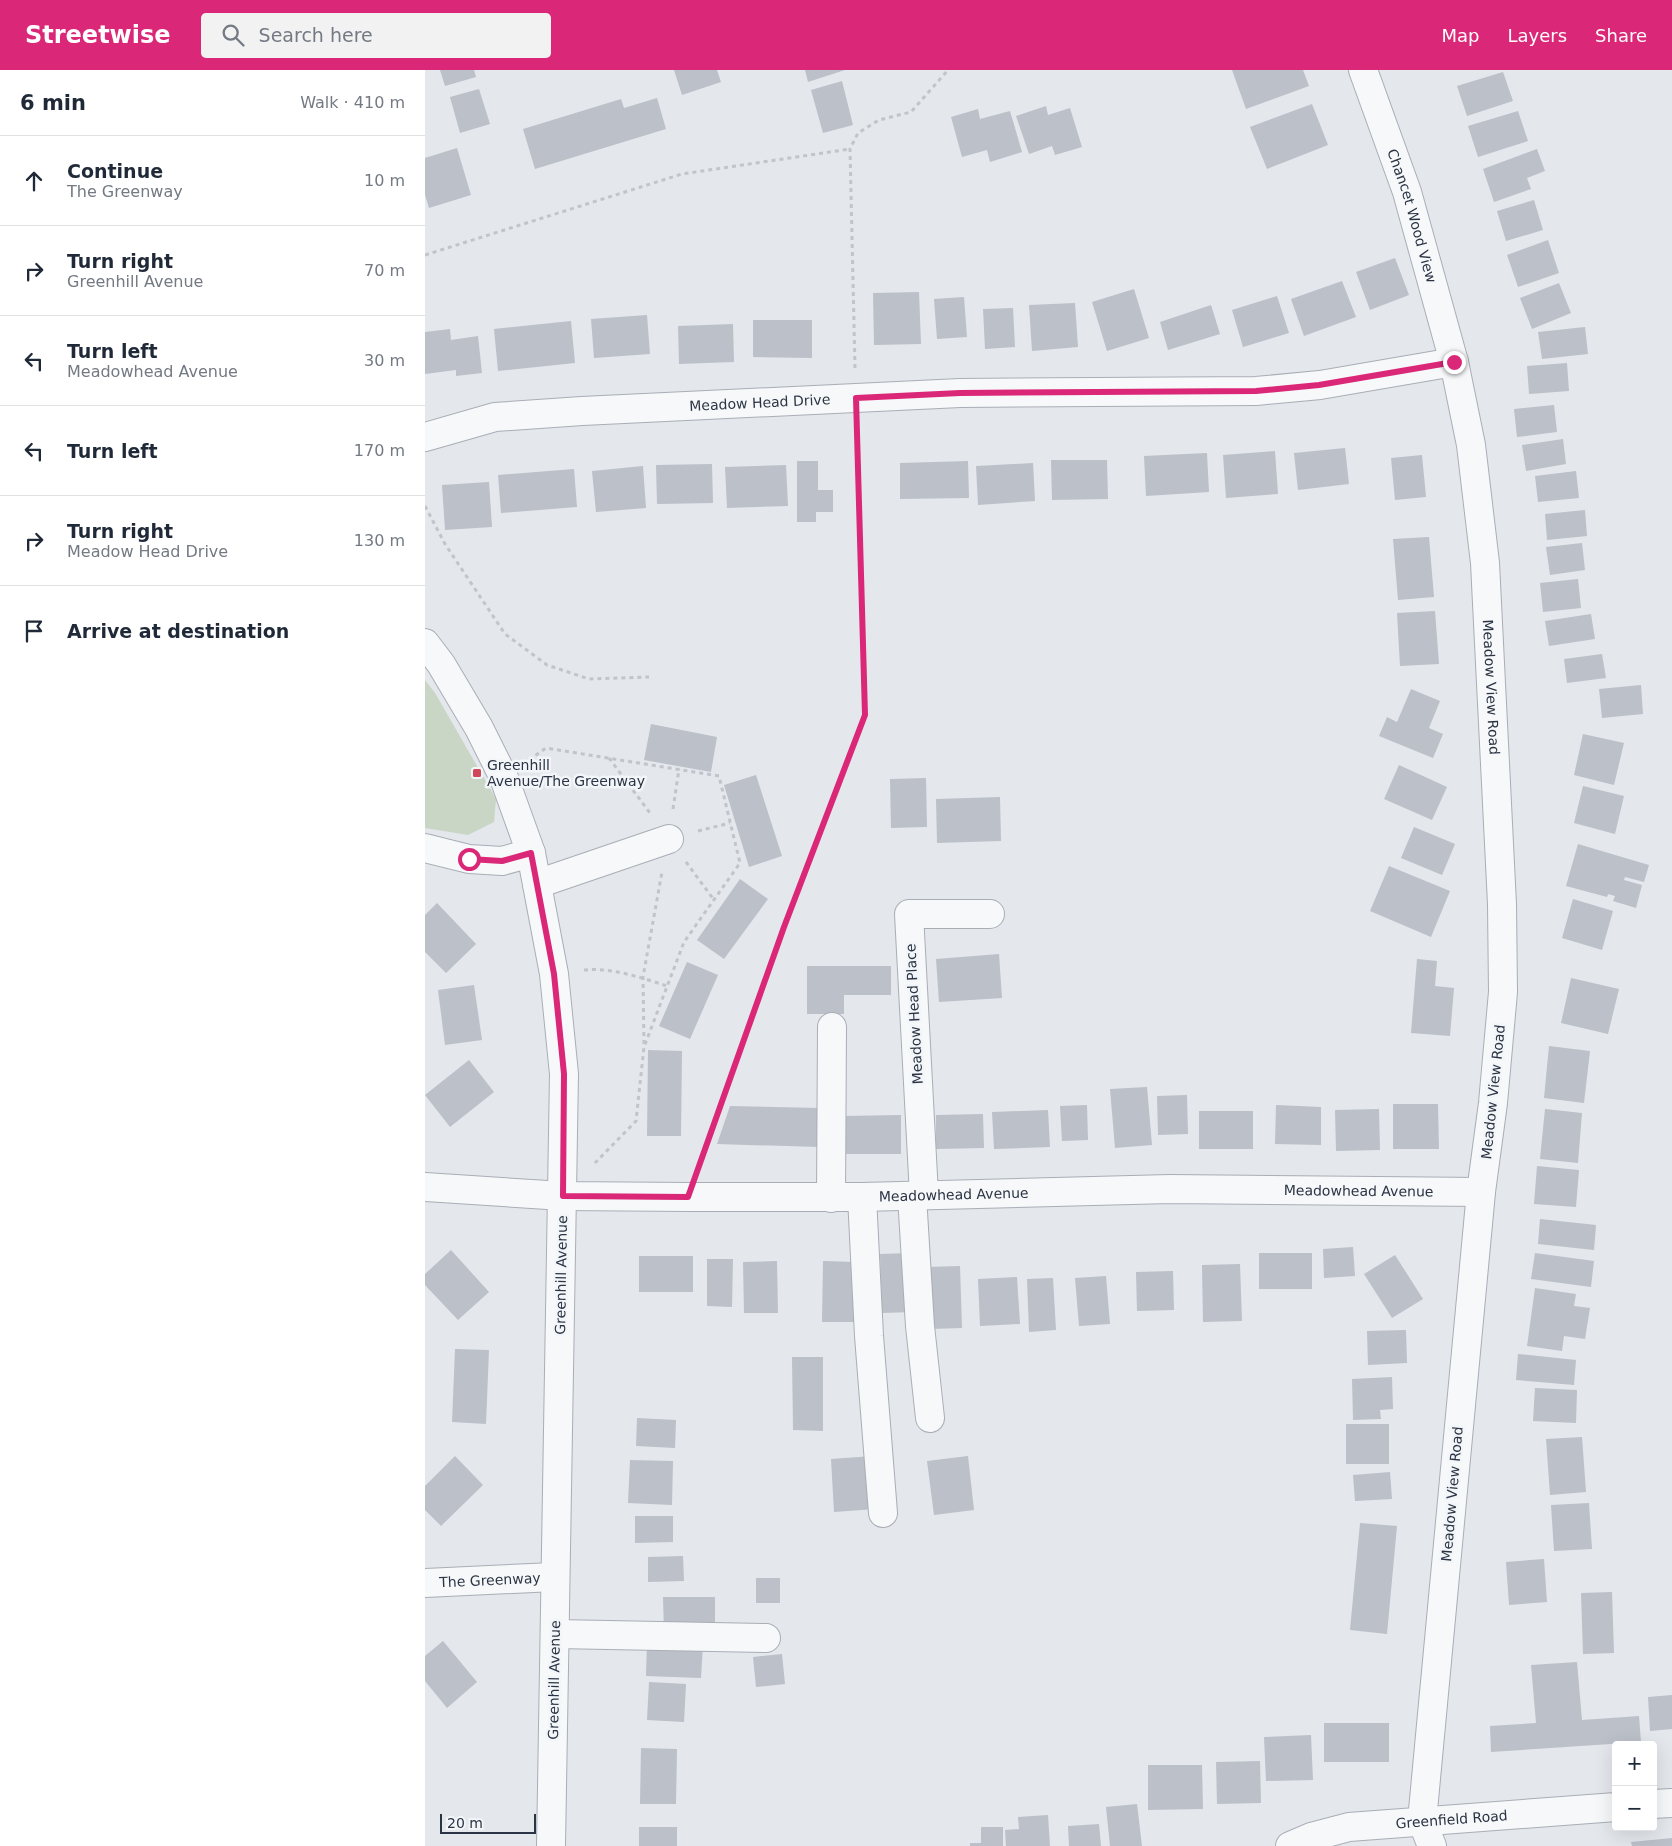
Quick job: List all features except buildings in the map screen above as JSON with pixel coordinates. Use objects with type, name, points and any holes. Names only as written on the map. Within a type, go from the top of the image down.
[{"type":"street","name":"Chancet Wood View","points":[[1363,70],[1407,192],[1454,362]]},
{"type":"street","name":"Meadow Head Drive","points":[[425,437],[495,417],[582,411],[960,393],[1256,391],[1319,385],[1454,362]]},
{"type":"street","name":"Meadow View Road","points":[[1422,1821],[1481,1192],[1493,1103],[1503,992],[1502,904],[1485,563],[1471,445],[1454,362]]},
{"type":"street","name":"Greenhill Avenue","points":[[425,643],[441,664],[475,720],[504,778],[531,853],[554,974],[564,1074],[551,1846]]},
{"type":"street","points":[[537,884],[669,839]]},
{"type":"street","points":[[425,848],[469,859],[502,861],[531,853]]},
{"type":"street","name":"Meadow Head Place","points":[[918,1196],[909,914],[990,914]]},
{"type":"street","points":[[831,1198],[832,1026]]},
{"type":"street","name":"Meadowhead Avenue","points":[[425,1187],[563,1196],[831,1198],[1170,1189],[1481,1192]]},
{"type":"street","points":[[918,1196],[920,1326],[929,1418]]},
{"type":"street","points":[[862,1197],[869,1336],[883,1513]]},
{"type":"street","name":"The Greenway","points":[[425,1583],[555,1577]]},
{"type":"street","points":[[556,1634],[766,1638]]},
{"type":"street","points":[[1657,1804],[1672,1803]]},
{"type":"street","name":"Greenfield Road","points":[[1290,1846],[1311,1837],[1349,1827],[1612,1807]]},
{"type":"street","points":[[1422,1821],[1432,1846]]},
{"type":"path","points":[[688,1197],[784,927],[865,715],[850,148],[858,133],[879,120],[911,112],[949,70]]},
{"type":"path","points":[[425,255],[682,174],[850,148]]},
{"type":"path","points":[[425,506],[445,544],[505,634],[547,665],[589,679],[649,678]]},
{"type":"path","points":[[504,778],[546,748],[719,776],[740,863],[683,942],[645,1047]]},
{"type":"path","points":[[563,1196],[636,1121],[645,1047],[643,977],[669,839],[679,769]]},
{"type":"path","points":[[554,974],[594,969],[643,977],[667,986]]},
{"type":"green space","points":[[425,680],[435,693],[496,799],[494,822],[468,835],[425,828]]},
{"type":"place","name":"Greenhill Avenue/The Greenway","points":[[477,773]]},
{"type":"route","points":[[469,859],[502,861],[531,853],[554,974],[564,1074],[563,1196],[688,1197],[784,927],[865,715],[856,398],[960,393],[1256,391],[1319,385],[1454,362]]}]
